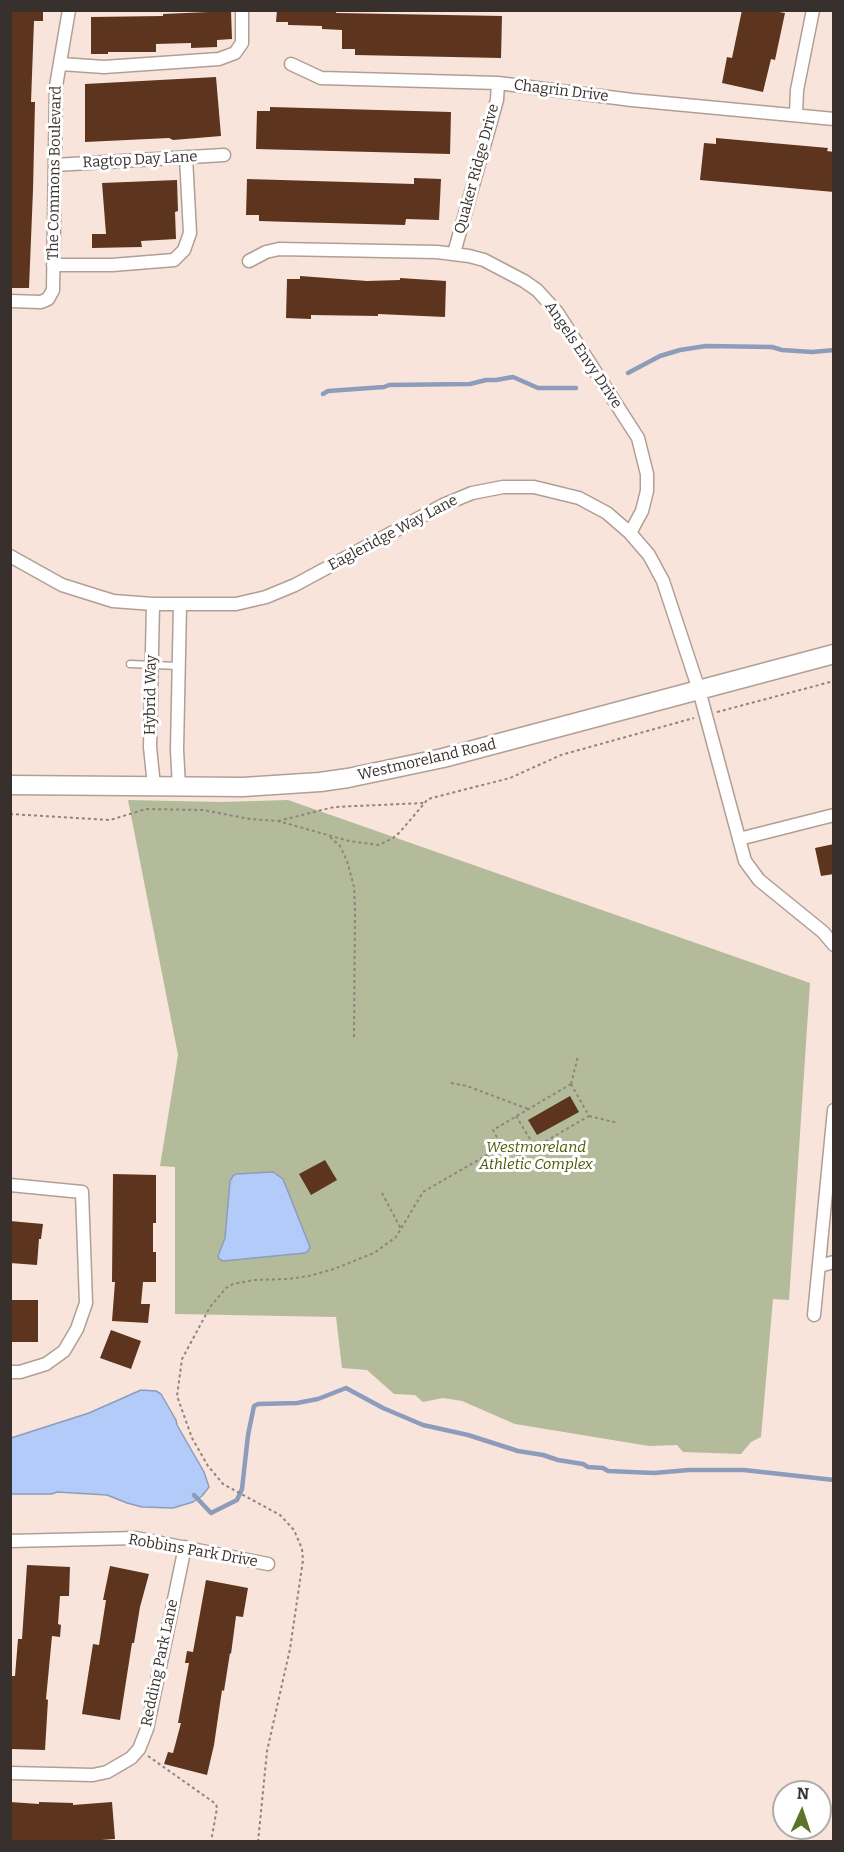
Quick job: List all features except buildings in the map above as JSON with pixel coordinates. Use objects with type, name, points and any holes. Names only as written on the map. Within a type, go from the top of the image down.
[{"type":"street","name":"The Commons Boulevard","points":[[10,301],[41,302],[48,299],[53,290],[56,86],[69,10]]},
{"type":"street","points":[[61,64],[104,67],[184,63],[219,58],[235,53],[242,43],[242,10]]},
{"type":"street","points":[[796,115],[797,90],[813,10]]},
{"type":"street","name":"Chagrin Drive","points":[[291,64],[321,78],[498,83],[632,100],[834,119]]},
{"type":"street","name":"Quaker Ridge Drive","points":[[454,253],[497,100],[498,83]]},
{"type":"street","name":"Ragtop Day Lane","points":[[55,165],[224,155]]},
{"type":"street","points":[[53,265],[112,265],[174,260],[184,250],[190,233],[186,157]]},
{"type":"street","name":"Angels Envy Drive","points":[[249,261],[266,252],[279,249],[454,253],[498,266],[524,281],[548,301],[566,325],[632,427],[642,450],[648,482],[642,511],[630,533]]},
{"type":"street","name":"Eagleridge Way Lane","points":[[10,556],[46,578],[79,592],[113,600],[153,604],[220,606],[266,597],[295,585],[458,498],[503,487],[534,487],[579,498],[607,513],[630,533],[649,555],[663,581],[699,690],[743,859],[759,880],[828,930],[834,945]]},
{"type":"street","name":"Hybrid Way","points":[[153,604],[150,747],[154,786]]},
{"type":"street","name":"Hybrid Way","points":[[179,787],[177,750],[180,605]]},
{"type":"street","name":"Westmoreland Road","points":[[10,785],[243,787],[292,785],[377,773],[443,758],[834,654]]},
{"type":"street","points":[[739,839],[834,815]]},
{"type":"street","points":[[814,1315],[834,1110]]},
{"type":"street","points":[[10,1185],[82,1192],[86,1303],[77,1329],[64,1351],[46,1364],[20,1372],[10,1372]]},
{"type":"street","points":[[819,1266],[834,1262]]},
{"type":"street","name":"Robbins Park Drive","points":[[10,1541],[136,1538],[268,1564]]},
{"type":"street","name":"Redding Park Lane","points":[[139,1749],[147,1729],[185,1547]]},
{"type":"street","points":[[10,1773],[93,1775],[107,1772],[131,1758],[139,1749]]},
{"type":"lane","points":[[130,664],[179,666]]},
{"type":"path","points":[[10,814],[110,820],[146,810],[203,810],[250,819],[278,821],[360,844],[379,845],[400,832],[424,803],[434,797],[510,778],[561,755],[834,681]]},
{"type":"path","points":[[278,821],[334,807],[424,803]]},
{"type":"path","points":[[328,835],[343,852],[354,887],[356,911],[354,1038]]},
{"type":"path","points":[[578,1056],[571,1084],[589,1116]]},
{"type":"path","points":[[451,1083],[467,1086],[528,1109]]},
{"type":"path","points":[[571,1084],[493,1130],[510,1162],[589,1116],[618,1123]]},
{"type":"path","points":[[516,1116],[536,1147]]},
{"type":"path","points":[[258,1842],[267,1751],[290,1649],[303,1560],[299,1541],[287,1522],[272,1509],[230,1488],[216,1478],[200,1453],[177,1396],[182,1359],[210,1307],[226,1288],[233,1284],[254,1280],[309,1276],[383,1248],[401,1229],[423,1192],[501,1147]]},
{"type":"path","points":[[382,1193],[401,1229]]},
{"type":"path","points":[[139,1749],[216,1804],[212,1842]]},
{"type":"green space","name":"Westmoreland Athletic Complex","points":[[128,800],[221,802],[288,800],[810,983],[789,1300],[773,1299],[761,1437],[751,1442],[741,1454],[683,1452],[677,1445],[649,1446],[515,1424],[462,1401],[443,1398],[423,1402],[415,1395],[394,1394],[367,1370],[342,1368],[336,1317],[175,1314],[175,1167],[160,1166],[178,1055]]},
{"type":"water","points":[[273,1172],[283,1179],[310,1247],[308,1251],[223,1261],[219,1259],[225,1238],[230,1181],[233,1176]]},
{"type":"water","points":[[141,1390],[156,1391],[161,1394],[176,1420],[204,1472],[209,1487],[202,1496],[193,1502],[173,1508],[142,1507],[107,1495],[57,1492],[11,1494],[11,1438],[89,1413]]},
{"type":"waterway","points":[[628,373],[660,356],[706,346],[772,347],[812,352],[834,350]]},
{"type":"waterway","points":[[323,394],[328,391],[389,385],[470,384],[513,377],[538,388],[576,388]]},
{"type":"waterway","points":[[194,1495],[211,1513],[237,1500],[242,1489],[254,1406],[318,1399],[346,1388],[383,1408],[423,1425],[468,1435],[518,1451],[583,1464],[588,1467],[603,1468],[608,1471],[654,1473],[689,1470],[744,1470],[834,1480]]}]
